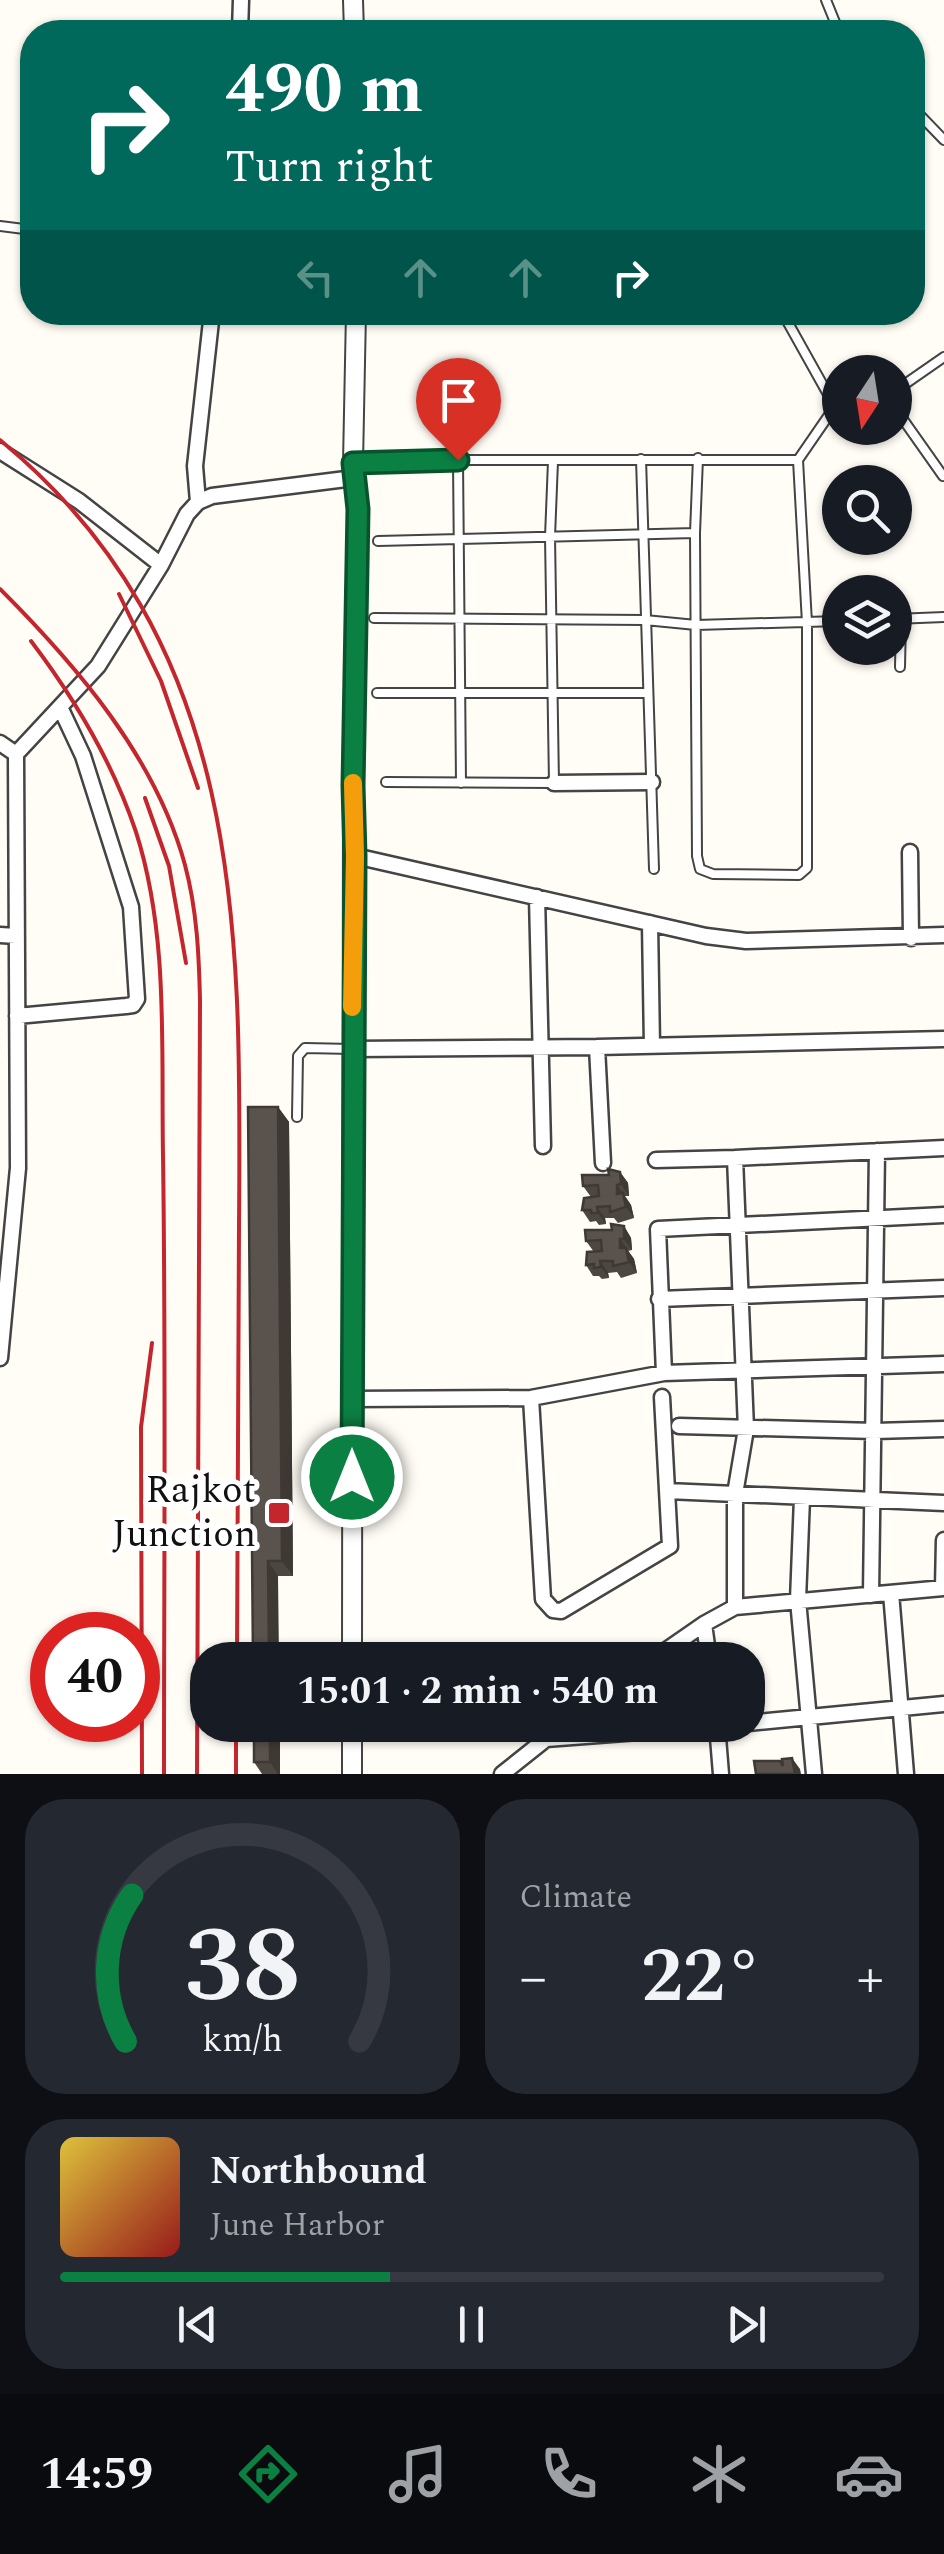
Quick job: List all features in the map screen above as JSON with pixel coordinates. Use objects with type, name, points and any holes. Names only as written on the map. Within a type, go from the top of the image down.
[{"type":"street","points":[[198,502],[195,466],[211,325]]},
{"type":"street","points":[[352,1642],[356,325]]},
{"type":"street","points":[[0,451],[92,510],[161,565]]},
{"type":"street","points":[[0,1358],[17,1016],[16,754],[98,666],[161,565],[187,514],[198,502],[212,496],[353,471]]},
{"type":"street","points":[[17,1016],[133,1005],[137,998],[131,906],[83,756],[60,707]]},
{"type":"street","points":[[0,743],[16,754]]},
{"type":"street","points":[[554,783],[652,782]]},
{"type":"street","points":[[910,852],[911,938]]},
{"type":"street","points":[[355,856],[706,936],[746,940],[944,935]]},
{"type":"street","points":[[536,898],[542,1146]]},
{"type":"street","points":[[650,923],[652,1046]]},
{"type":"street","points":[[0,935],[16,936]]},
{"type":"street","points":[[352,1049],[597,1048],[944,1039]]},
{"type":"street","points":[[597,1048],[603,1163]]},
{"type":"street","points":[[656,1160],[944,1148]]},
{"type":"street","points":[[871,1595],[877,1151]]},
{"type":"street","points":[[735,1158],[746,1429],[736,1494],[735,1607]]},
{"type":"street","points":[[664,1373],[658,1228],[944,1215]]},
{"type":"street","points":[[660,1299],[944,1288]]},
{"type":"street","points":[[352,1399],[531,1398],[664,1373],[944,1364]]},
{"type":"street","points":[[531,1398],[546,1606],[553,1610],[568,1609],[670,1546],[662,1397]]},
{"type":"street","points":[[678,1426],[944,1429]]},
{"type":"street","points":[[667,1491],[944,1503]]},
{"type":"street","points":[[802,1498],[798,1600],[814,1774]]},
{"type":"street","points":[[678,1642],[735,1607],[943,1588],[944,1540]]},
{"type":"street","points":[[891,1593],[906,1774]]},
{"type":"street","points":[[704,1624],[706,1642]]},
{"type":"street","points":[[765,1721],[944,1704]]},
{"type":"street","points":[[352,1742],[352,1774]]},
{"type":"street","points":[[504,1773],[541,1742]]},
{"type":"street","points":[[721,1774],[722,1742]]},
{"type":"lane","points":[[925,120],[944,140]]},
{"type":"lane","points":[[790,325],[822,377]]},
{"type":"lane","points":[[912,379],[944,357]]},
{"type":"lane","points":[[698,458],[695,533],[700,869],[713,874],[799,875],[810,858],[806,623],[798,460],[822,424]]},
{"type":"lane","points":[[912,432],[943,476]]},
{"type":"lane","points":[[640,459],[654,870]]},
{"type":"lane","points":[[353,471],[458,460],[798,460]]},
{"type":"lane","points":[[458,460],[461,783]]},
{"type":"lane","points":[[386,782],[554,783],[550,537],[553,461]]},
{"type":"lane","points":[[378,540],[695,533]]},
{"type":"lane","points":[[912,618],[944,617]]},
{"type":"lane","points":[[374,618],[645,620],[696,625],[822,623]]},
{"type":"lane","points":[[377,694],[646,693]]},
{"type":"lane","points":[[297,1117],[298,1056],[305,1048],[352,1049]]},
{"type":"building","points":[[248,1107],[278,1107],[282,1561],[268,1561],[269,1642],[253,1642]]},
{"type":"building","points":[[608,1169],[620,1172],[617,1194],[623,1193],[626,1207],[610,1212],[610,1206],[597,1207],[598,1213],[582,1210],[584,1198],[599,1196],[598,1185],[583,1186],[582,1175],[609,1175]]},
{"type":"building","points":[[611,1224],[624,1226],[620,1248],[626,1248],[629,1262],[613,1266],[613,1261],[600,1261],[601,1267],[594,1268],[594,1264],[586,1265],[587,1252],[602,1251],[601,1240],[586,1241],[585,1230],[612,1230]]},
{"type":"building","points":[[254,1742],[270,1742],[270,1762],[254,1762]]},
{"type":"building","points":[[792,1758],[795,1774],[756,1774],[754,1761],[780,1761],[783,1766],[782,1759]]},
{"type":"railway","points":[[0,440],[82,520],[142,608],[185,702],[213,801],[230,904],[237,1010],[237,1642]]},
{"type":"railway","points":[[0,589],[85,682],[134,751],[172,826],[192,899],[200,1001],[197,1774]]},
{"type":"railway","points":[[119,594],[161,681],[198,788]]},
{"type":"railway","points":[[31,641],[77,709],[116,781],[147,871],[159,951],[165,1387],[164,1774]]},
{"type":"railway","points":[[145,798],[169,866],[186,963]]},
{"type":"railway","points":[[142,1774],[141,1427],[152,1343]]},
{"type":"railway","points":[[236,1742],[236,1774]]},
{"type":"slow traffic","points":[[352,1007],[353,783]]},
{"type":"place","name":"Rajkot Junction","points":[[279,1513]]},
{"type":"route","points":[[352,1477],[353,786],[358,509],[353,463],[458,460]]}]
